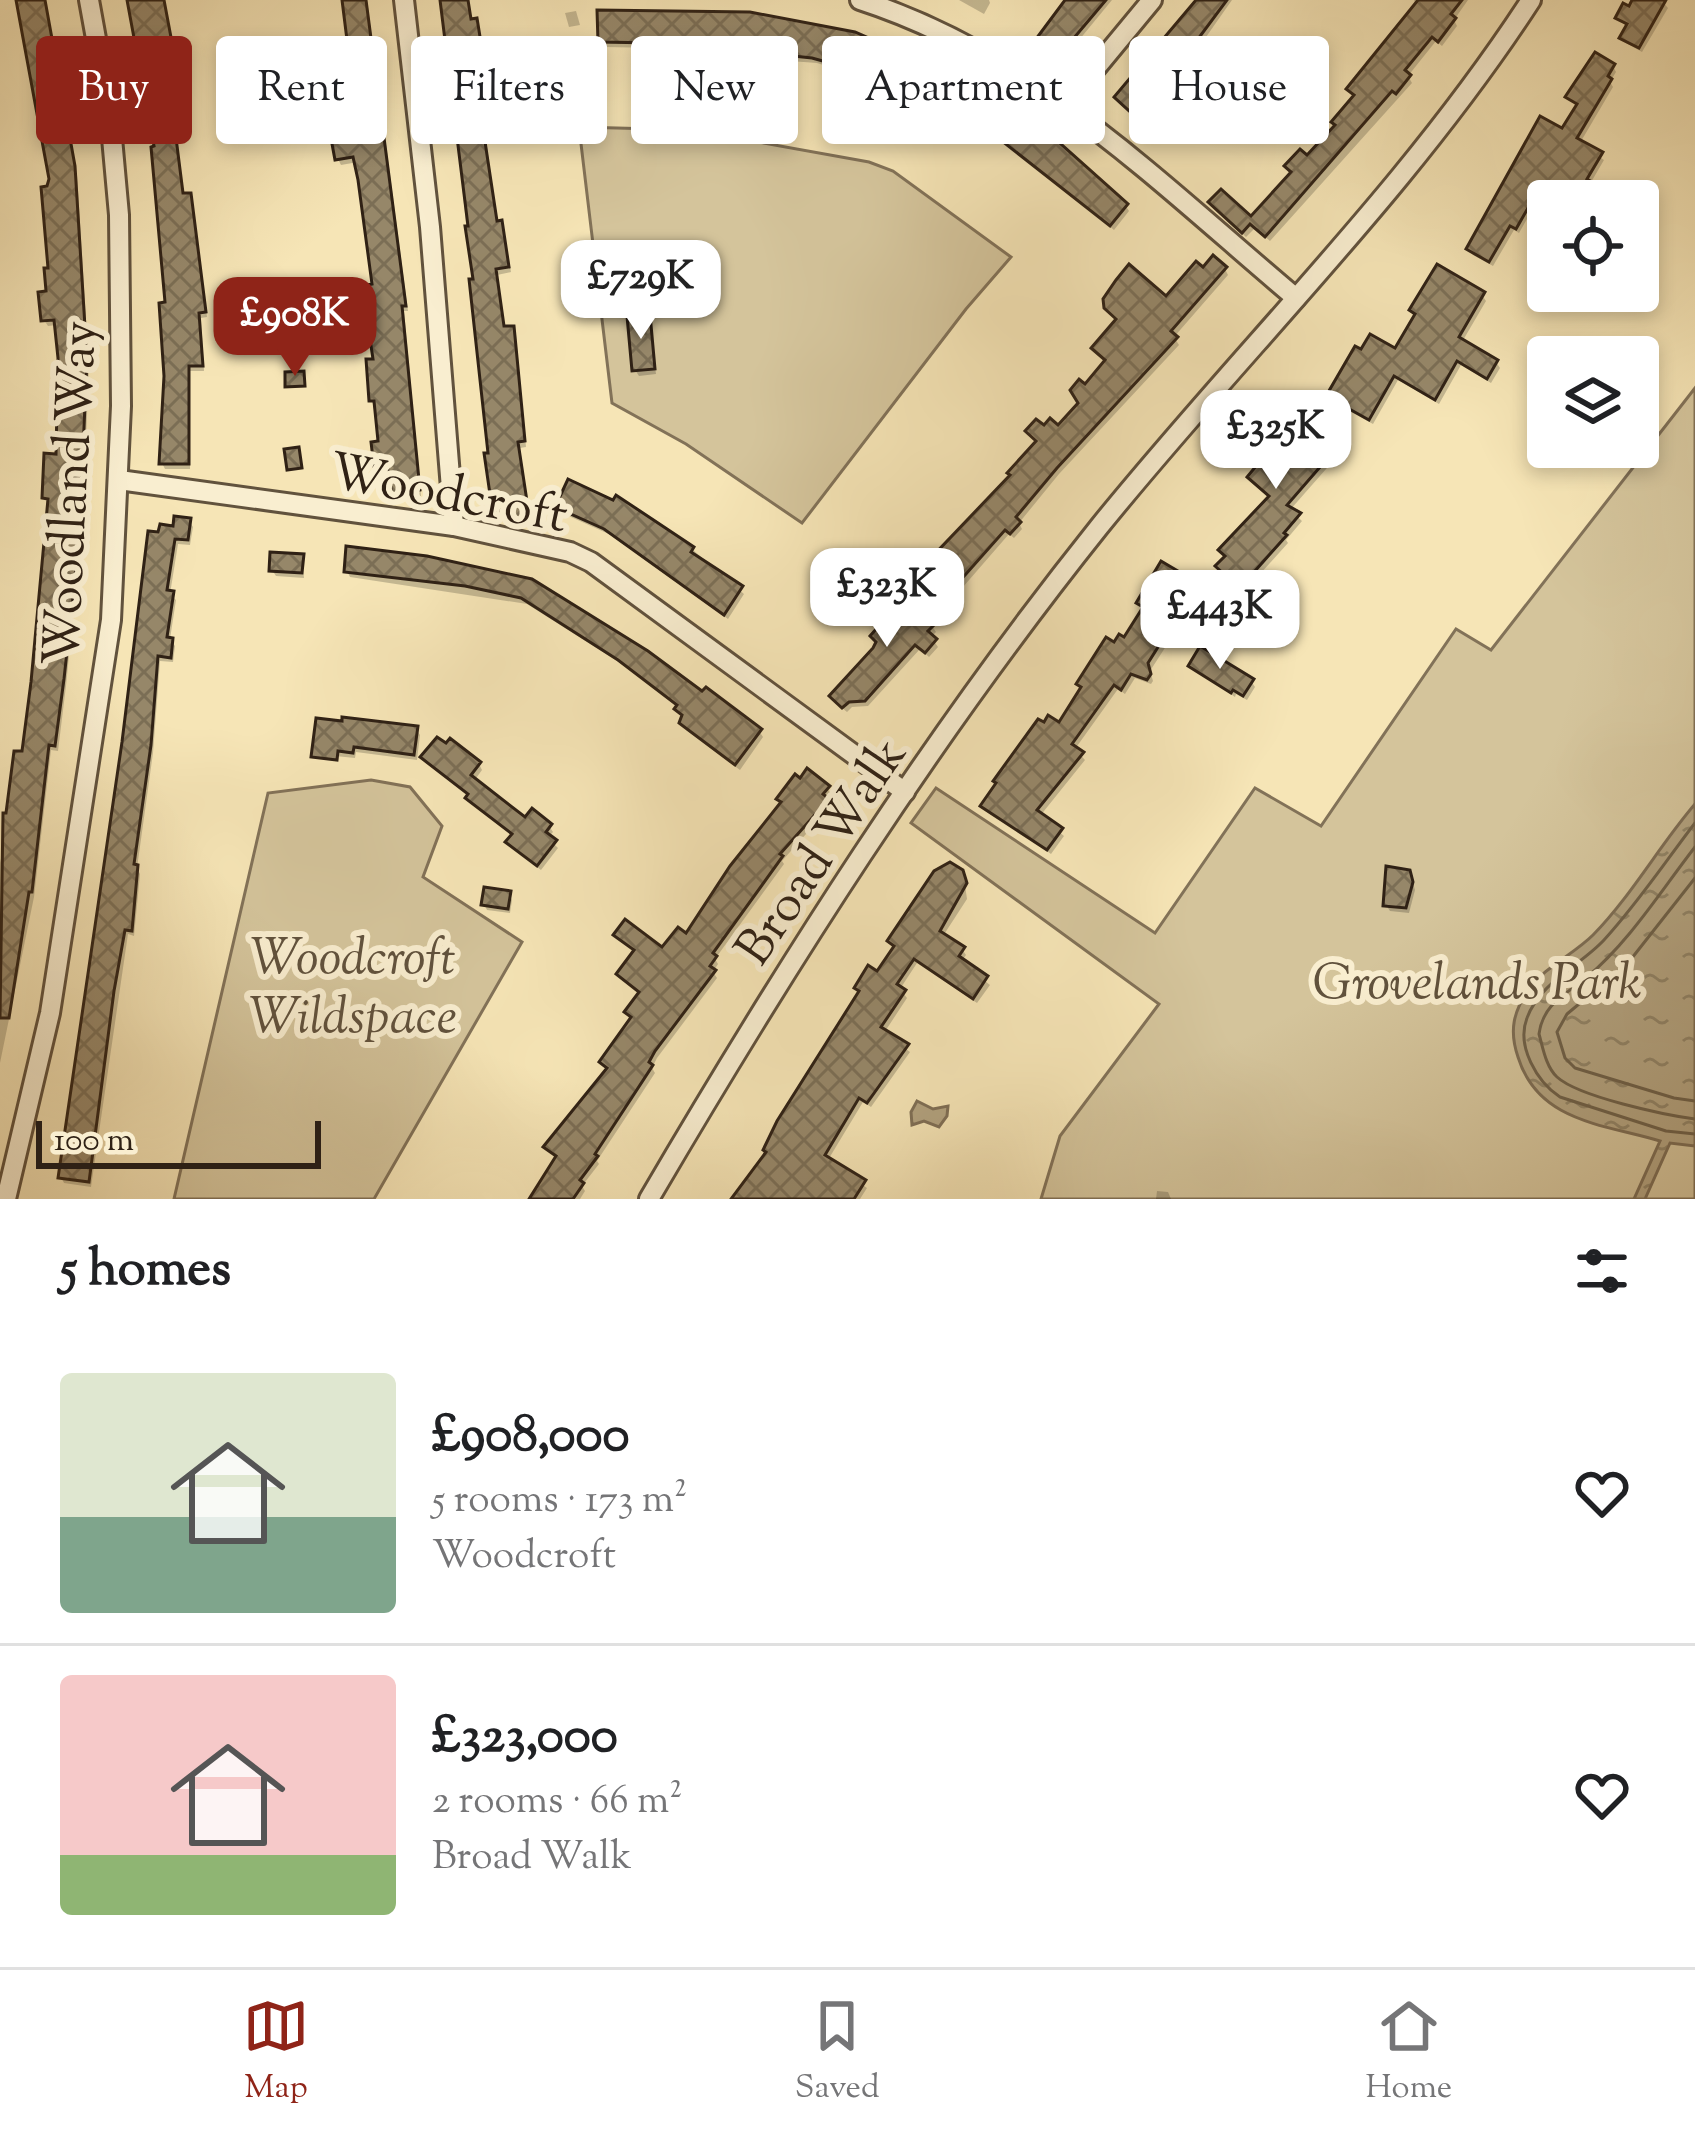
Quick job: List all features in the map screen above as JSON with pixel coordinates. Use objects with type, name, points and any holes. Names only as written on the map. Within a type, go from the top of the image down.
[{"type":"street","name":"Woodland Way","points":[[6,1199],[50,1013],[111,620],[119,480],[118,215],[110,116],[89,0]]},
{"type":"street","points":[[404,0],[430,227],[454,526]]},
{"type":"street","points":[[860,0],[954,36]]},
{"type":"street","points":[[1105,57],[1152,0]]},
{"type":"street","name":"Broad Walk","points":[[649,1199],[726,1068],[905,792],[1098,529],[1427,142],[1531,0]]},
{"type":"street","points":[[1105,137],[1296,298]]},
{"type":"street","name":"Woodcroft","points":[[119,480],[454,526],[570,552],[591,562],[905,792]]},
{"type":"green space","points":[[607,128],[631,128],[631,144],[769,144],[869,162],[893,171],[1011,257],[802,523],[686,444],[612,403],[581,144],[607,144]]},
{"type":"green space","name":"Grovelands Park","points":[[1695,388],[1695,1199],[1041,1199],[1060,1136],[1159,1004],[911,823],[936,788],[1155,933],[1255,788],[1321,826],[1456,629],[1491,650],[1633,468],[1659,468],[1659,434]]},
{"type":"green space","name":"Woodcroft Wildspace","points":[[371,780],[410,787],[442,826],[423,877],[522,942],[374,1199],[174,1199],[268,793]]},
{"type":"water","points":[[1695,804],[1695,1146],[1670,1143],[1645,1199],[1634,1199],[1660,1141],[1575,1117],[1541,1095],[1518,1057],[1514,1021],[1536,980],[1607,920]]},
{"type":"water","points":[[917,1101],[933,1109],[948,1106],[939,1127],[924,1121],[912,1125],[911,1112]]},
{"type":"building","points":[[16,0],[45,0],[52,36],[36,36],[36,108]]},
{"type":"building","points":[[127,0],[164,0],[171,36],[134,36]]},
{"type":"building","points":[[342,0],[366,0],[371,36],[346,36]]},
{"type":"building","points":[[440,0],[468,0],[480,36],[444,36]]},
{"type":"building","points":[[1065,0],[1106,0],[1076,36],[1038,36]]},
{"type":"building","points":[[1196,0],[1227,0],[1200,36],[1166,36]]},
{"type":"building","points":[[1418,0],[1462,0],[1451,14],[1456,18],[1438,42],[1432,37],[1405,70],[1411,75],[1396,94],[1392,91],[1265,237],[1250,224],[1242,233],[1208,202],[1221,189],[1251,216],[1291,172],[1284,166],[1300,149],[1307,155],[1317,144],[1329,144],[1329,131],[1335,125],[1331,122],[1354,95],[1346,89]]},
{"type":"building","points":[[1632,0],[1666,0],[1639,48],[1619,38],[1627,24],[1615,18],[1623,3],[1629,6]]},
{"type":"building","points":[[597,10],[750,12],[864,36],[822,36],[822,61],[798,57],[798,36],[631,36],[631,43],[607,42],[607,36],[598,36]]},
{"type":"building","points":[[1595,52],[1615,64],[1608,76],[1612,79],[1577,138],[1603,152],[1589,180],[1527,180],[1527,210],[1516,229],[1510,226],[1489,262],[1466,249],[1540,116],[1562,128],[1577,104],[1565,97]]},
{"type":"building","points":[[1129,79],[1129,111],[1114,97]]},
{"type":"building","points":[[43,144],[71,144],[87,359],[79,542],[32,892],[9,1018],[0,1018],[3,813],[14,751],[22,751],[31,682],[48,499],[42,498],[44,453],[56,454],[54,320],[41,321],[38,292],[46,291],[41,187],[49,179]]},
{"type":"building","points":[[177,144],[183,193],[191,193],[206,312],[199,313],[203,366],[189,366],[189,464],[159,464],[164,376],[159,303],[165,302],[154,146]]},
{"type":"building","points":[[332,144],[385,144],[406,306],[402,306],[420,490],[392,495],[387,465],[374,467],[371,442],[378,441],[366,359],[373,359],[362,286],[372,284],[353,157],[335,160]]},
{"type":"building","points":[[458,144],[485,144],[509,267],[496,269],[504,326],[514,326],[525,441],[518,442],[530,521],[493,515],[484,453],[488,453],[469,279],[473,279]]},
{"type":"building","points":[[1006,144],[1061,144],[1128,204],[1110,226]]},
{"type":"building","points":[[1213,255],[1227,267],[1171,331],[1178,337],[1057,468],[1016,517],[1021,522],[1010,534],[1005,530],[958,583],[930,559],[1036,441],[1025,431],[1036,419],[1044,425],[1050,418],[1058,425],[1078,403],[1070,390],[1079,379],[1085,384],[1105,360],[1091,348],[1116,319],[1104,308],[1103,299],[1116,280],[1129,264],[1166,296],[1196,261],[1203,267]]},
{"type":"building","points":[[1437,264],[1485,292],[1459,337],[1498,360],[1487,379],[1457,361],[1435,400],[1394,376],[1369,420],[1326,396],[1355,346],[1361,349],[1370,334],[1395,348],[1415,314],[1409,310]]},
{"type":"building","points":[[650,314],[655,369],[632,371],[627,316]]},
{"type":"building","points":[[304,371],[305,386],[285,387],[285,372]]},
{"type":"building","points":[[1290,408],[1305,422],[1311,415],[1335,436],[1326,445],[1333,452],[1287,505],[1301,513],[1284,533],[1287,535],[1246,581],[1241,576],[1234,583],[1215,566],[1225,556],[1218,550],[1269,496],[1247,477],[1257,465],[1253,461],[1267,446],[1262,441]]},
{"type":"building","points":[[299,447],[302,468],[287,470],[284,449]]},
{"type":"building","points":[[568,479],[613,500],[616,495],[743,586],[724,615],[604,529],[555,507]]},
{"type":"building","points":[[174,516],[191,518],[188,540],[175,539],[167,590],[174,591],[167,637],[173,638],[171,658],[158,656],[134,864],[138,865],[132,931],[125,930],[114,991],[89,1182],[58,1178],[148,531],[158,532],[160,524],[173,526]]},
{"type":"building","points":[[346,546],[427,556],[532,579],[648,651],[702,691],[706,687],[762,729],[735,765],[679,723],[682,715],[674,709],[677,705],[618,660],[521,598],[465,586],[344,572]]},
{"type":"building","points":[[270,552],[304,554],[302,573],[269,571]]},
{"type":"building","points":[[1161,561],[1188,577],[1161,623],[1170,628],[1148,663],[1151,674],[1147,680],[1131,674],[1121,690],[1114,685],[1072,744],[1084,752],[1037,810],[1063,828],[1047,850],[980,806],[1038,719],[1044,722],[1048,715],[1059,722],[1106,637],[1114,642],[1119,634],[1124,637],[1143,607],[1136,603]]},
{"type":"building","points":[[889,593],[903,596],[935,624],[928,631],[937,639],[925,653],[915,645],[865,701],[849,702],[842,708],[829,696],[873,648],[876,642],[870,636],[878,627],[874,624],[892,605]]},
{"type":"building","points":[[1200,646],[1254,679],[1243,696],[1188,666]]},
{"type":"building","points":[[342,717],[418,726],[414,755],[354,747],[353,753],[338,751],[337,760],[311,757],[316,718],[342,721]]},
{"type":"building","points":[[437,737],[446,743],[450,738],[481,762],[471,775],[525,817],[532,808],[552,824],[546,832],[557,840],[537,866],[505,842],[512,834],[420,757]]},
{"type":"building","points":[[807,768],[830,786],[823,794],[829,799],[780,854],[783,856],[713,953],[717,956],[710,966],[716,970],[655,1051],[649,1062],[653,1065],[580,1180],[584,1183],[573,1199],[529,1199],[556,1156],[543,1147],[607,1068],[599,1062],[631,1017],[624,1012],[639,992],[616,974],[634,950],[613,935],[625,919],[662,947],[678,927],[686,933],[730,866],[781,802],[776,799],[795,774],[800,778]]},
{"type":"building","points":[[950,862],[963,870],[967,883],[940,931],[965,947],[959,956],[988,976],[973,999],[914,959],[897,984],[906,990],[881,1027],[909,1044],[867,1103],[859,1098],[825,1155],[866,1180],[854,1199],[731,1199],[766,1152],[777,1121],[859,991],[854,988],[868,965],[877,971],[894,946],[887,941],[934,871]]},
{"type":"building","points":[[1386,866],[1410,870],[1413,882],[1406,908],[1383,906]]},
{"type":"building","points":[[484,887],[511,891],[508,909],[481,905]]}]
